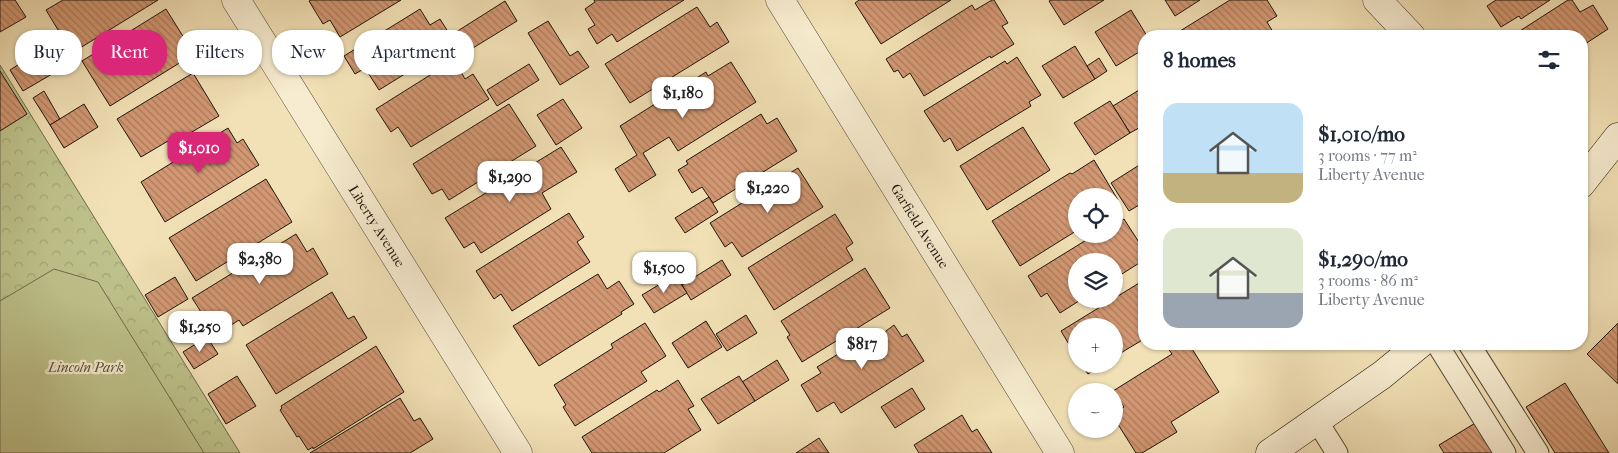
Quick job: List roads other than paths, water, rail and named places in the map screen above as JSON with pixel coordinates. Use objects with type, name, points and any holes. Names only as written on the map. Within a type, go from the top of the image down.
[{"type":"street","name":"Liberty Avenue","points":[[236,0],[518,453]]},
{"type":"street","name":"Garfield Avenue","points":[[780,0],[1060,453]]},
{"type":"street","points":[[1377,0],[1405,30]]},
{"type":"street","points":[[1399,0],[1408,30]]},
{"type":"street","points":[[1588,175],[1618,138]]},
{"type":"street","points":[[1270,453],[1382,375],[1413,350]]},
{"type":"lane","points":[[1441,350],[1505,453]]},
{"type":"lane","points":[[1472,350],[1538,453]]},
{"type":"lane","points":[[1317,421],[1337,453]]},
{"type":"park label","name":"Lincoln Park","points":[[86,367]]}]
